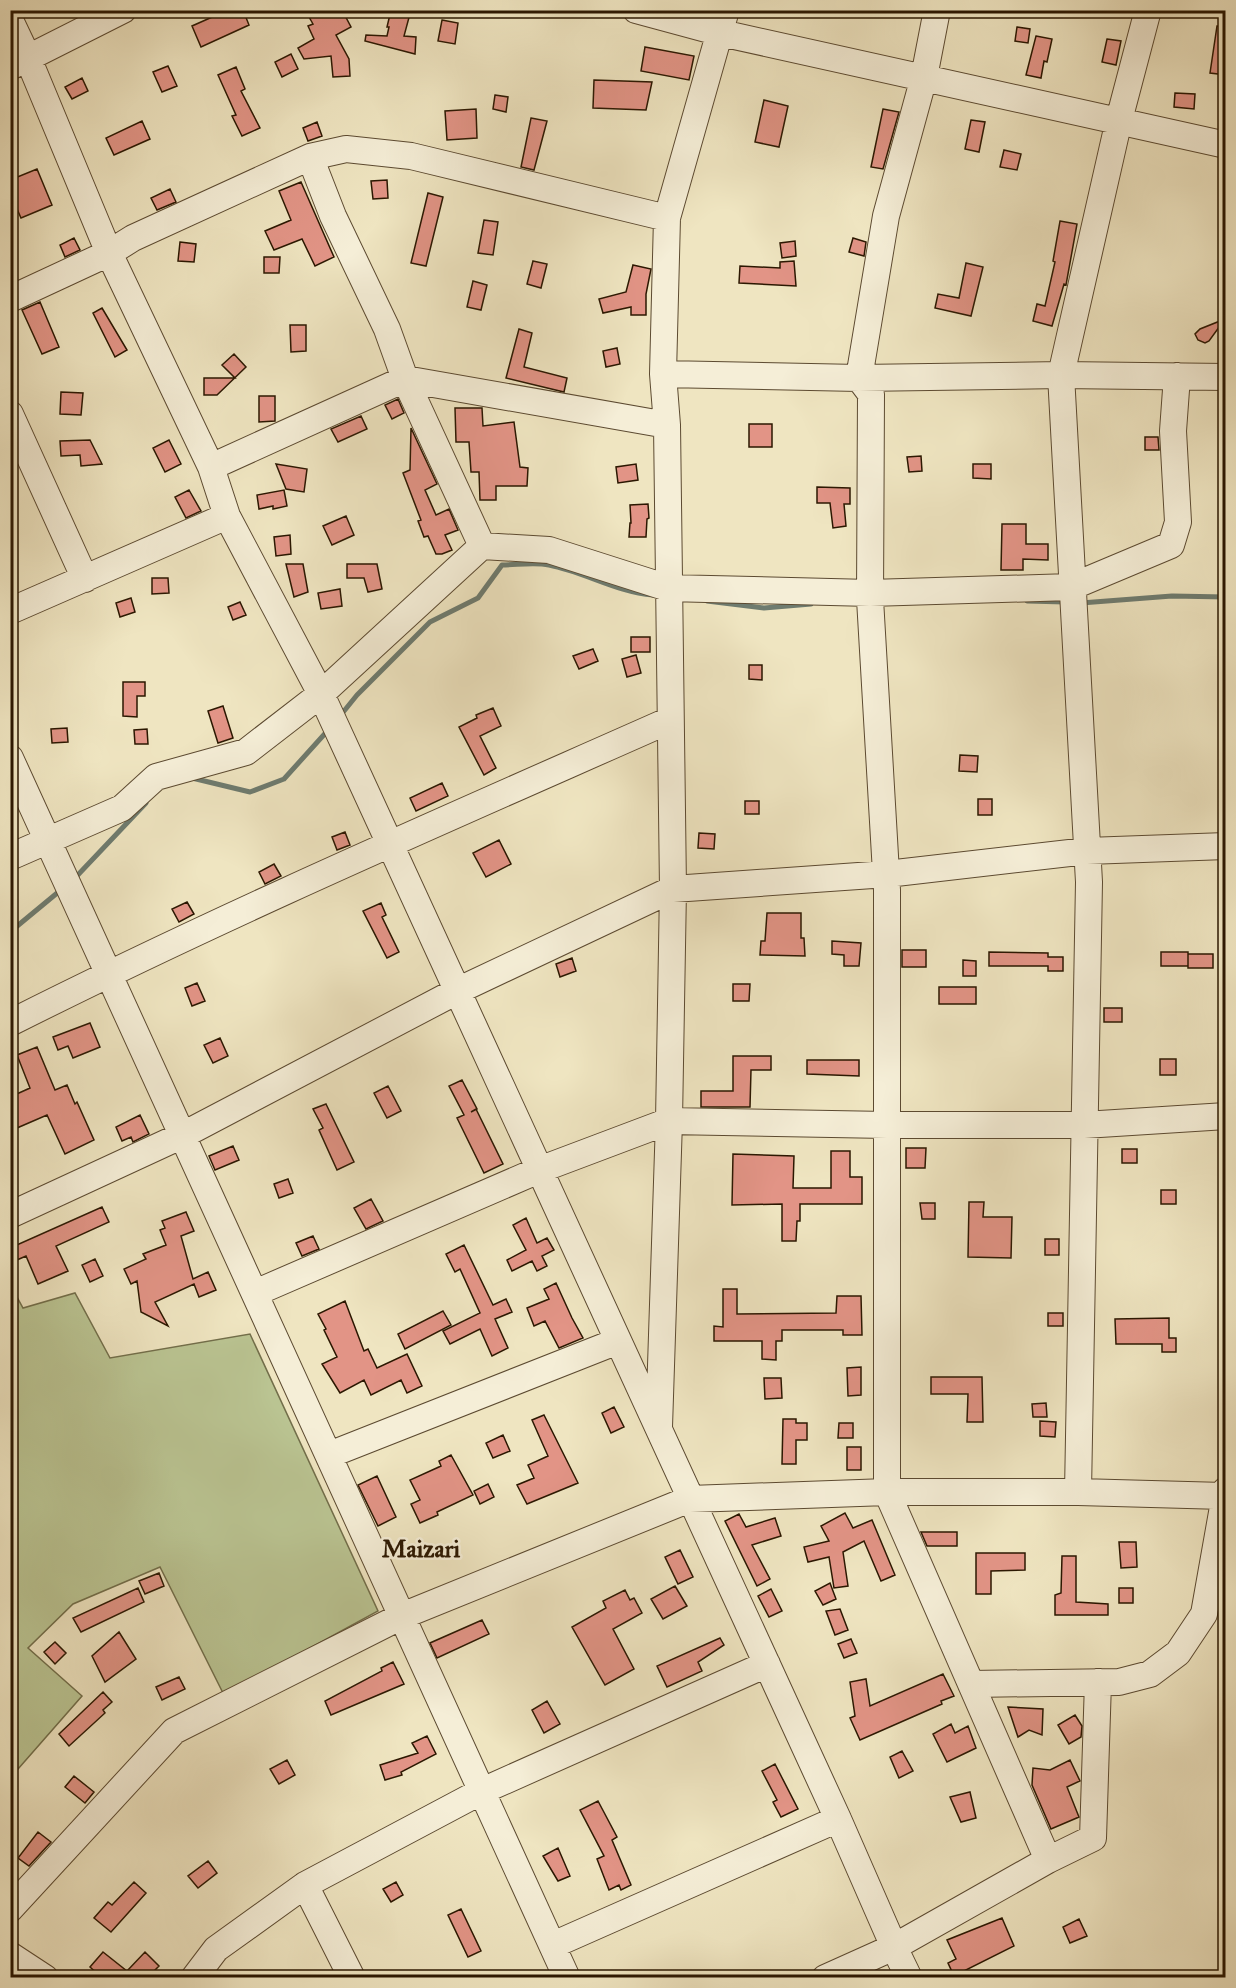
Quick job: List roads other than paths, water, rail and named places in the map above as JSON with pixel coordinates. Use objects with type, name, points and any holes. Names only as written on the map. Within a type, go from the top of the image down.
[{"type":"street","points":[[19,62],[123,10]]},
{"type":"street","points":[[636,10],[723,22],[924,77],[1226,145]]},
{"type":"street","points":[[937,10],[924,77],[886,216],[860,378],[871,394],[870,593],[887,874],[888,1492],[1048,1860]]},
{"type":"street","points":[[1078,1492],[1089,882],[1060,375],[1119,120],[1148,10]]},
{"type":"street","points":[[10,20],[19,62],[212,467],[227,516],[321,694],[909,1977]]},
{"type":"street","points":[[659,1431],[669,1121],[673,889],[667,425],[663,374],[667,218],[723,22]]},
{"type":"street","points":[[10,299],[109,254],[133,238],[310,157],[346,149],[411,156],[667,218]]},
{"type":"street","points":[[310,157],[333,216],[387,329],[405,379],[482,546]]},
{"type":"street","points":[[663,374],[860,378],[1060,375],[1226,376]]},
{"type":"street","points":[[10,857],[122,808],[156,777],[246,752],[321,694],[482,546],[549,550],[668,588],[870,593],[1071,587],[1171,545],[1178,522],[1173,431],[1177,376]]},
{"type":"street","points":[[212,467],[405,379],[667,425]]},
{"type":"street","points":[[10,414],[85,579]]},
{"type":"street","points":[[10,611],[227,516]]},
{"type":"street","points":[[10,1023],[109,973],[390,844],[670,720]]},
{"type":"street","points":[[10,758],[567,1977]]},
{"type":"street","points":[[10,1215],[183,1135],[457,991],[673,889],[887,874],[1087,851],[1226,846]]},
{"type":"street","points":[[255,1293],[539,1170],[669,1121],[888,1125],[1084,1125],[1226,1116]]},
{"type":"street","points":[[329,1455],[618,1341]]},
{"type":"street","points":[[10,1909],[174,1731],[402,1616],[690,1499],[888,1492],[1225,1493],[1204,1614],[1178,1653],[1150,1674],[1119,1682],[971,1684]]},
{"type":"street","points":[[194,1977],[216,1949],[305,1885],[482,1791],[767,1664]]},
{"type":"street","points":[[825,1977],[894,1947],[1048,1860],[1093,1838],[1098,1682]]},
{"type":"street","points":[[553,1945],[838,1819]]},
{"type":"street","points":[[305,1885],[352,1977]]},
{"type":"street","points":[[10,1955],[45,1977]]},
{"type":"waterway","points":[[340,716],[357,695],[430,622],[478,598],[502,565],[549,565],[626,590],[653,595]]},
{"type":"waterway","points":[[1081,603],[1172,596],[1226,597]]},
{"type":"waterway","points":[[707,601],[764,608],[811,604]]},
{"type":"waterway","points":[[1027,601],[1065,602]]},
{"type":"waterway","points":[[192,778],[250,792],[284,779],[330,728]]},
{"type":"waterway","points":[[74,879],[146,803]]},
{"type":"waterway","points":[[10,932],[62,889]]},
{"type":"district","name":"Maizari","points":[[421,1549]]}]
